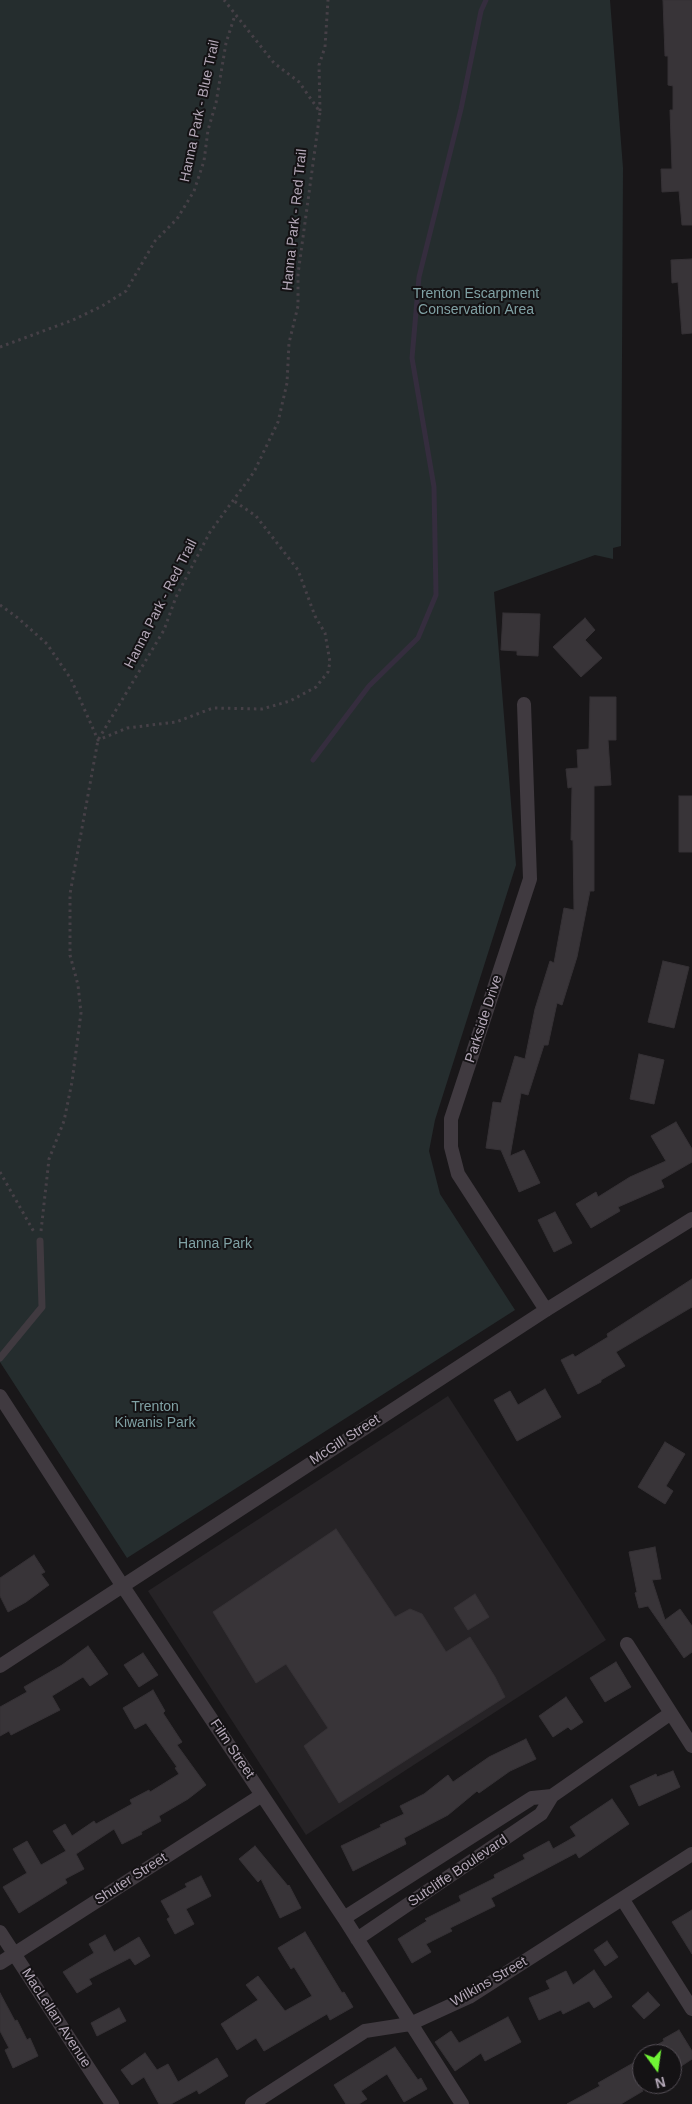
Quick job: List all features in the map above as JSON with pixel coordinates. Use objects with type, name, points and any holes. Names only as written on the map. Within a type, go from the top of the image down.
[{"type":"street","name":"Parkside Drive","points":[[524,704],[530,879],[451,1119],[450,1147],[458,1174],[546,1310]]},
{"type":"street","name":"McGill Street","points":[[0,1666],[546,1310],[692,1218]]},
{"type":"street","name":"Film Street","points":[[0,1396],[122,1585],[344,1918],[462,2104]]},
{"type":"street","points":[[627,1644],[692,1746]]},
{"type":"street","name":"Sutcliffe Boulevard","points":[[357,1939],[541,1814],[552,1796],[671,1714]]},
{"type":"street","name":"Shuter Street","points":[[0,1964],[262,1795]]},
{"type":"street","name":"Sutcliffe Boulevard","points":[[344,1918],[532,1798],[552,1796]]},
{"type":"street","name":"Wilkins Street","points":[[252,2104],[365,2031],[410,2024],[469,1997],[692,1854]]},
{"type":"street","points":[[623,1900],[692,2010]]},
{"type":"street","name":"MacLellan Avenue","points":[[0,1932],[112,2104]]},
{"type":"lane","points":[[0,1358],[42,1307],[40,1241]]},
{"type":"path","points":[[224,0],[274,63],[299,82],[320,112]]},
{"type":"path","name":"Hanna Park - Red Trail","points":[[40,1241],[49,1159],[66,1112],[72,1082],[80,1014],[78,985],[70,955],[70,894],[98,740],[164,630],[176,597],[210,532],[234,501],[258,464],[278,422],[284,393],[290,343],[298,306],[298,274],[320,112],[318,66],[325,47],[328,0]]},
{"type":"path","name":"Hanna Park - Blue Trail","points":[[0,347],[73,320],[102,306],[126,291],[155,241],[177,219],[194,191],[204,160],[208,130],[216,103],[226,43],[235,16]]},
{"type":"path","points":[[0,605],[47,644],[71,679],[98,740],[127,728],[176,722],[212,708],[262,709],[290,701],[316,687],[328,672],[330,662],[325,633],[315,616],[298,570],[256,516],[234,501]]},
{"type":"path","points":[[0,1172],[40,1241]]},
{"type":"shaded area","points":[[448,1396],[606,1640],[306,1835],[148,1591]]},
{"type":"green space","name":"Hanna Park","points":[[0,0],[610,0],[623,168],[621,546],[613,548],[613,559],[595,555],[494,592],[516,865],[435,1120],[429,1151],[440,1194],[515,1310],[127,1558],[0,1362]]},
{"type":"building","points":[[663,0],[692,0],[692,225],[682,225],[679,191],[662,192],[661,169],[672,169],[670,110],[673,110],[673,86],[668,85],[668,56],[665,56]]},
{"type":"building","points":[[692,259],[692,333],[682,334],[678,282],[672,283],[671,260]]},
{"type":"building","points":[[503,613],[540,614],[538,656],[517,655],[517,651],[501,650]]},
{"type":"building","points":[[585,618],[595,630],[585,640],[602,658],[581,677],[553,647]]},
{"type":"building","points":[[590,697],[616,697],[616,740],[608,740],[611,785],[594,786],[594,891],[590,891],[577,957],[562,1005],[557,1003],[548,1045],[544,1045],[528,1095],[521,1093],[510,1156],[524,1150],[540,1183],[519,1192],[501,1150],[486,1148],[493,1102],[501,1103],[515,1056],[525,1059],[535,1009],[550,961],[554,963],[564,908],[574,910],[573,840],[571,840],[572,787],[568,788],[566,769],[578,768],[577,750],[589,749]]},
{"type":"building","points":[[679,796],[692,796],[692,852],[679,852]]},
{"type":"building","points":[[663,961],[689,967],[674,1028],[648,1022]]},
{"type":"building","points":[[639,1054],[664,1060],[654,1104],[630,1099]]},
{"type":"building","points":[[676,1122],[692,1149],[692,1162],[661,1180],[664,1187],[618,1207],[620,1211],[591,1228],[576,1204],[596,1192],[598,1197],[630,1177],[666,1161],[651,1136]]},
{"type":"building","points":[[555,1212],[572,1243],[554,1252],[538,1220]]},
{"type":"building","points":[[692,1279],[692,1307],[616,1352],[625,1366],[578,1394],[561,1360],[573,1354],[575,1357],[608,1337],[607,1334]]},
{"type":"building","points":[[545,1389],[561,1417],[517,1441],[494,1400],[510,1391],[518,1405]]},
{"type":"building","points":[[665,1442],[685,1454],[666,1486],[673,1491],[665,1504],[638,1487]]},
{"type":"building","points":[[336,1529],[395,1617],[410,1609],[422,1614],[446,1652],[470,1637],[505,1697],[339,1803],[304,1746],[328,1728],[286,1664],[256,1683],[213,1612]]},
{"type":"building","points":[[655,1547],[661,1579],[652,1580],[665,1620],[680,1609],[692,1626],[692,1652],[684,1658],[648,1606],[639,1608],[635,1593],[637,1592],[629,1552]]},
{"type":"building","points":[[34,1555],[45,1572],[41,1574],[49,1585],[26,1602],[8,1612],[0,1596],[0,1578]]},
{"type":"building","points":[[475,1594],[489,1617],[468,1630],[454,1608]]},
{"type":"building","points":[[88,1646],[108,1674],[90,1686],[83,1677],[52,1696],[60,1710],[11,1735],[9,1731],[0,1736],[0,1707],[27,1692],[24,1687],[62,1665]]},
{"type":"building","points":[[143,1653],[158,1675],[139,1687],[124,1665]]},
{"type":"building","points":[[616,1662],[631,1687],[605,1702],[590,1678]]},
{"type":"building","points":[[153,1690],[165,1711],[163,1713],[182,1742],[177,1745],[206,1785],[188,1799],[159,1816],[161,1821],[141,1832],[142,1834],[122,1844],[114,1829],[76,1854],[84,1869],[65,1879],[67,1883],[19,1913],[3,1887],[27,1873],[13,1849],[27,1841],[41,1865],[66,1851],[53,1831],[65,1824],[72,1836],[94,1821],[96,1824],[132,1804],[130,1800],[149,1790],[150,1792],[179,1774],[175,1768],[177,1767],[146,1723],[135,1729],[123,1708]]},
{"type":"building","points":[[566,1697],[583,1722],[571,1730],[568,1727],[553,1737],[539,1716]]},
{"type":"building","points":[[526,1739],[536,1759],[510,1771],[479,1793],[477,1791],[448,1815],[404,1838],[406,1844],[353,1871],[341,1846],[404,1814],[400,1806],[424,1794],[448,1775],[453,1782],[489,1757]]},
{"type":"building","points":[[673,1771],[680,1787],[639,1806],[630,1786],[656,1774],[657,1777]]},
{"type":"building","points":[[612,1799],[629,1824],[579,1858],[576,1853],[491,1898],[495,1906],[450,1928],[452,1931],[426,1944],[431,1952],[412,1963],[398,1939],[427,1921],[425,1919],[461,1901],[459,1896],[495,1878],[494,1875],[525,1859],[523,1855],[549,1841],[553,1849],[576,1836],[570,1827]]},
{"type":"building","points":[[255,1846],[289,1885],[301,1908],[280,1918],[261,1879],[258,1882],[239,1859]]},
{"type":"building","points":[[201,1876],[211,1896],[186,1909],[194,1924],[175,1934],[167,1919],[170,1917],[161,1901],[187,1887],[185,1884]]},
{"type":"building","points":[[692,1910],[692,1954],[672,1922]]},
{"type":"building","points":[[305,1932],[342,1993],[344,1992],[353,2007],[330,2020],[327,2014],[264,2051],[256,2038],[237,2050],[221,2024],[258,2000],[246,1985],[258,1976],[285,2011],[312,1996],[294,1967],[291,1969],[278,1948]]},
{"type":"building","points":[[105,1935],[114,1952],[139,1937],[150,1956],[135,1965],[130,1958],[89,1979],[92,1984],[77,1993],[63,1972],[94,1953],[89,1944]]},
{"type":"building","points":[[607,1941],[618,1957],[605,1966],[594,1950]]},
{"type":"building","points":[[594,1970],[612,1997],[594,2008],[589,2001],[563,2014],[561,2010],[539,2020],[529,1998],[550,1989],[546,1981],[566,1971],[573,1985]]},
{"type":"building","points":[[648,1992],[660,2005],[644,2019],[632,2006]]},
{"type":"building","points":[[0,1993],[27,2040],[30,2038],[38,2056],[13,2068],[5,2050],[9,2048],[0,2031]]},
{"type":"building","points":[[119,2008],[126,2021],[97,2036],[91,2023]]},
{"type":"building","points":[[508,2017],[521,2042],[485,2061],[481,2053],[455,2071],[435,2042],[451,2031],[459,2043]]},
{"type":"building","points":[[679,2030],[692,2051],[692,2059],[682,2066],[682,2044],[659,2044],[664,2041],[663,2039]]},
{"type":"building","points":[[395,2047],[418,2080],[421,2078],[427,2089],[404,2102],[387,2074],[361,2091],[367,2099],[359,2104],[346,2104],[334,2085]]},
{"type":"building","points":[[145,2053],[157,2070],[168,2064],[178,2082],[217,2058],[228,2076],[199,2094],[197,2090],[171,2104],[159,2104],[144,2077],[132,2085],[121,2070]]},
{"type":"building","points":[[632,2064],[632,2094],[638,2094],[621,2104],[567,2104],[600,2086],[598,2083]]},
{"type":"waterway","points":[[313,760],[369,686],[418,638],[436,595],[434,487],[412,358],[419,277],[461,109],[481,11],[486,0]]},
{"type":"park label","name":"Trenton Escarpment Conservation Area","points":[[476,302]]},
{"type":"park label","name":"Trenton Kiwanis Park","points":[[155,1415]]}]
